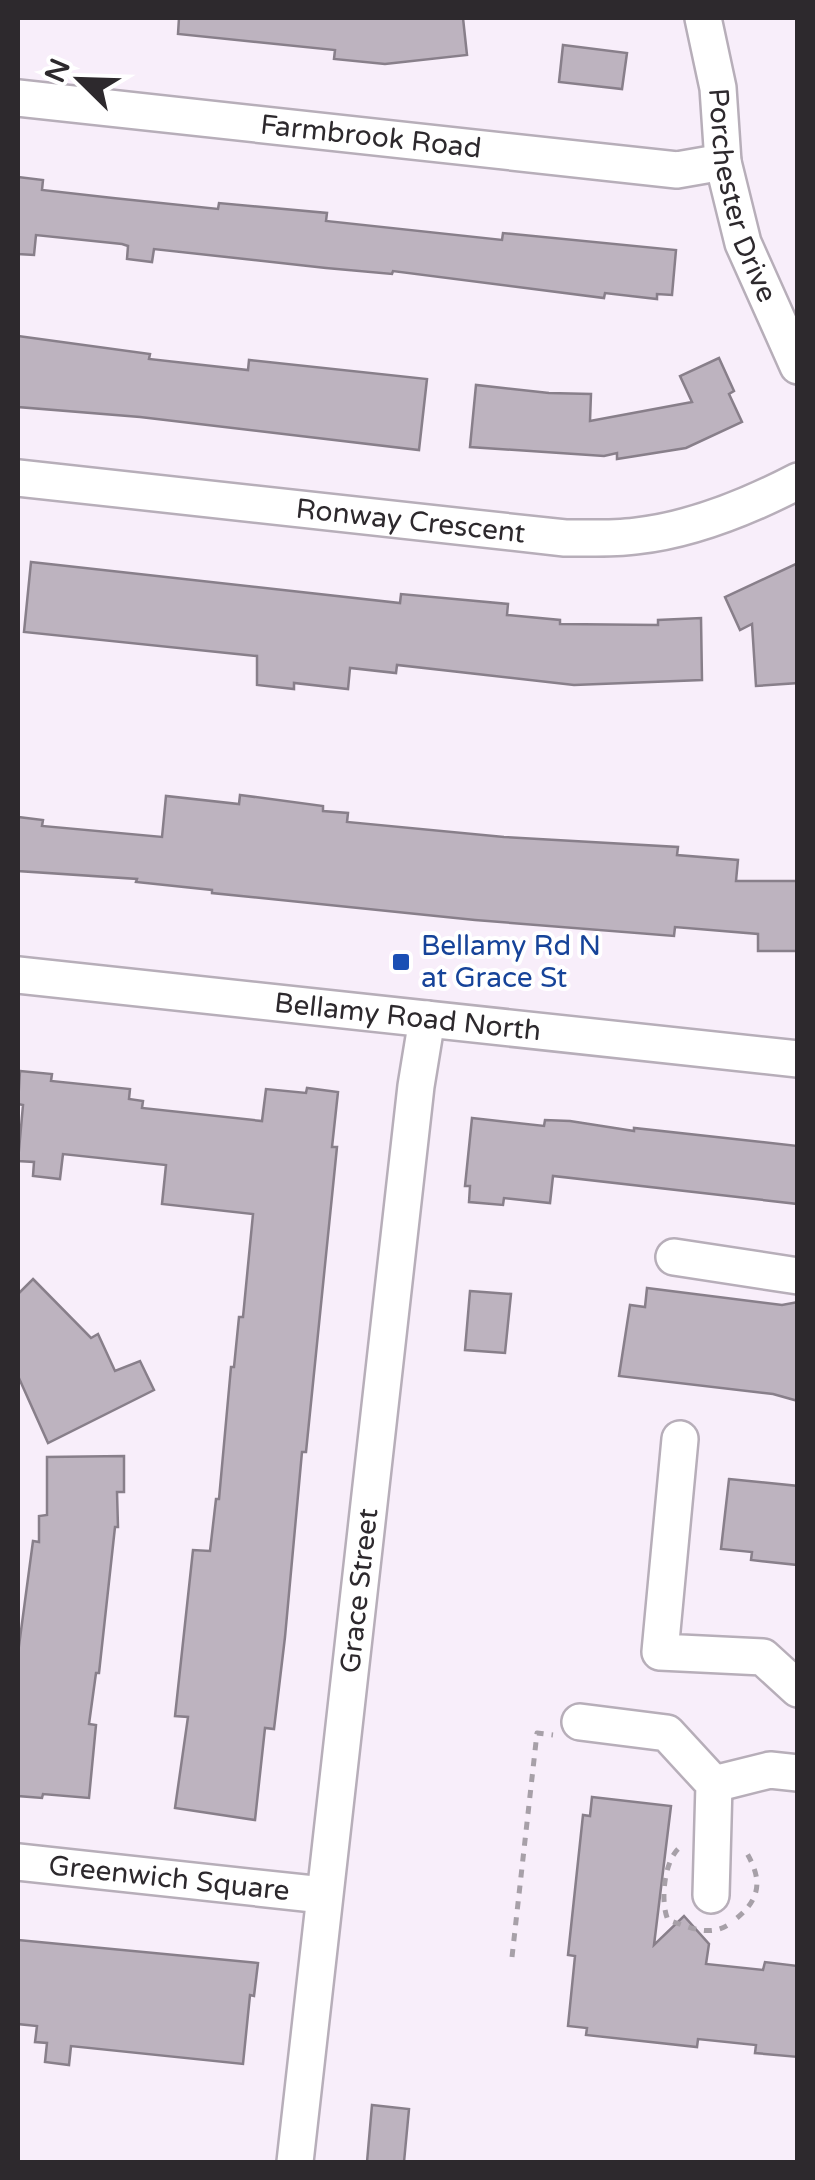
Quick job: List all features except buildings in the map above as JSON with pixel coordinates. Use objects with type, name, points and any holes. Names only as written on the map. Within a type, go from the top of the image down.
[{"type":"street","name":"Porchester Drive","points":[[703,18],[718,88],[723,162],[743,242],[798,366]]},
{"type":"street","name":"Farmbrook Road","points":[[18,98],[677,170],[723,162]]},
{"type":"street","name":"Ronway Crescent","points":[[18,478],[566,538],[637,536],[682,527],[724,514],[798,481]]},
{"type":"street","name":"Bellamy Road North","points":[[18,974],[798,1058]]},
{"type":"street","name":"Grace Street","points":[[295,2162],[416,1086],[427,1019]]},
{"type":"street","points":[[674,1257],[798,1276]]},
{"type":"street","points":[[680,1440],[660,1652],[763,1657],[798,1689]]},
{"type":"street","points":[[568,1728],[667,1734],[714,1784],[710,1896]]},
{"type":"street","points":[[714,1784],[770,1770],[798,1773]]},
{"type":"street","name":"Greenwich Square","points":[[18,1862],[323,1895]]},
{"type":"path","points":[[512,1956],[536,1733],[568,1728]]},
{"type":"path","points":[[688,1839],[670,1857],[663,1909],[668,1920],[703,1931],[723,1929],[753,1905],[758,1884],[744,1847]]},
{"type":"place","name":"Bellamy Rd N at Grace St","points":[[401,962]]}]
